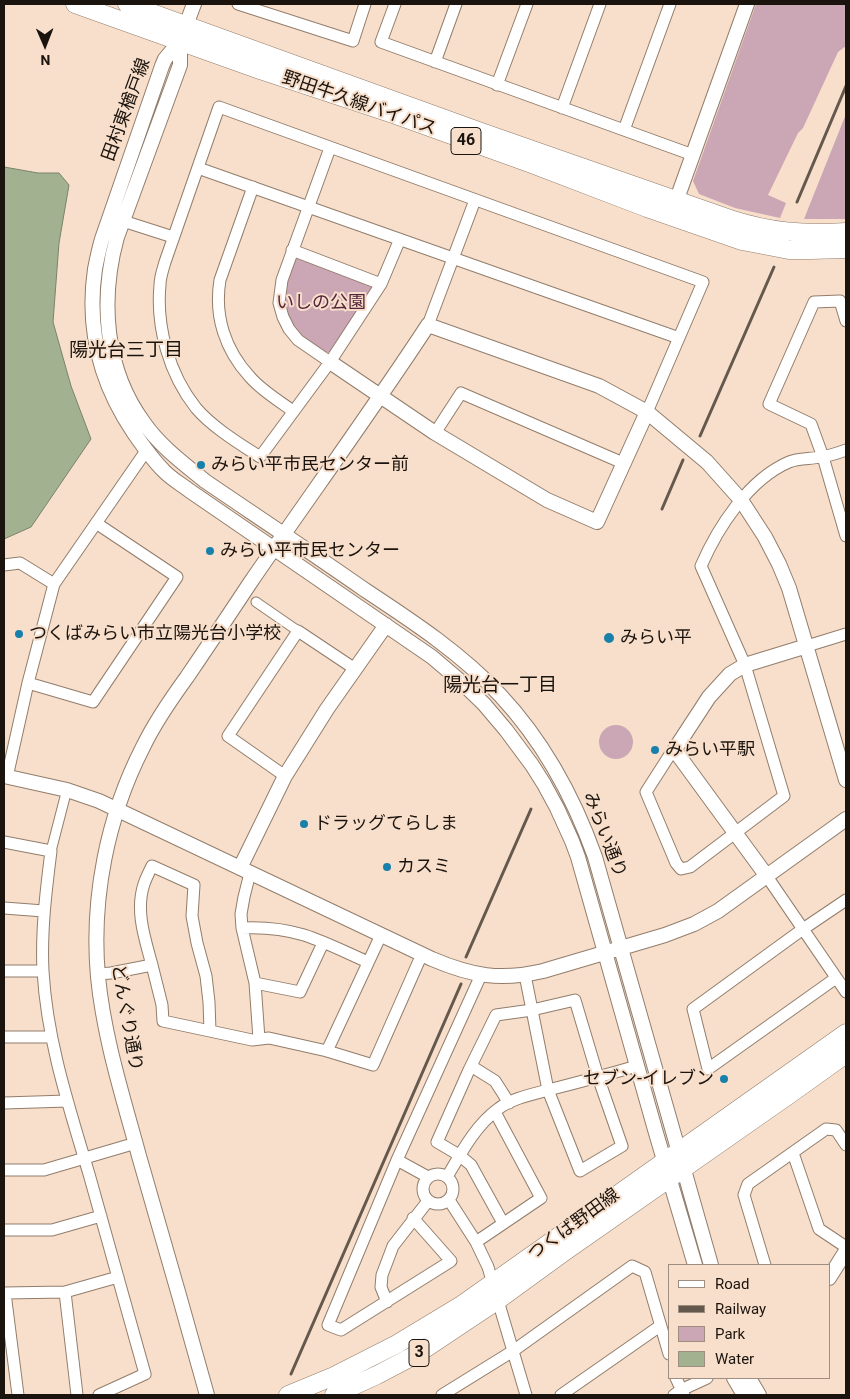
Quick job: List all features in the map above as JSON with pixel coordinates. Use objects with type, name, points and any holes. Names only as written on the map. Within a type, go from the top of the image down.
[{"type":"main road","name":"野田牛久線バイパス","points":[[74,4],[183,33]]},
{"type":"main road","name":"野田牛久線バイパス","points":[[127,4],[260,70],[674,208],[730,219],[751,226],[794,233],[846,232]]},
{"type":"main road","name":"野田牛久線バイパス","points":[[674,208],[742,241],[754,244],[796,250],[846,248]]},
{"type":"main road","name":"つくば野田線","points":[[288,1395],[334,1376],[397,1344],[460,1306],[846,1032]]},
{"type":"main road","name":"つくば野田線","points":[[334,1395],[417,1354],[498,1300],[846,1054]]},
{"type":"street","points":[[183,33],[194,4]]},
{"type":"street","points":[[238,4],[353,41],[365,4]]},
{"type":"street","points":[[395,4],[380,42],[693,155]]},
{"type":"street","points":[[435,62],[456,4]]},
{"type":"street","points":[[497,85],[527,4]]},
{"type":"street","points":[[562,108],[600,4]]},
{"type":"street","points":[[624,130],[670,4]]},
{"type":"street","points":[[674,208],[747,4]]},
{"type":"street","name":"田村東楢戸線","points":[[183,33],[180,65],[123,221],[111,263],[107,291],[108,331],[121,381],[143,423],[162,444],[205,481],[284,535]]},
{"type":"street","name":"田村東楢戸線","points":[[183,33],[165,59],[102,239],[95,269],[93,295],[94,329],[98,356],[120,413],[146,451],[164,471],[274,548]]},
{"type":"street","points":[[330,148],[282,280],[279,303],[289,329],[298,340],[330,362],[381,397],[435,433],[547,500],[597,522],[703,282],[219,107],[173,237],[160,283],[159,313],[164,341],[172,366],[182,387],[197,408],[223,432],[260,458],[330,362],[381,284],[400,239]]},
{"type":"street","points":[[198,168],[679,338]]},
{"type":"street","points":[[253,187],[220,280],[218,293],[219,319],[226,342],[235,360],[251,379],[293,411]]},
{"type":"street","points":[[475,200],[428,325],[599,386],[646,412],[707,462],[741,500],[779,564],[789,588],[807,646],[846,780]]},
{"type":"street","points":[[123,221],[173,237]]},
{"type":"street","points":[[292,250],[381,284]]},
{"type":"street","points":[[846,321],[840,301],[814,302],[769,404],[811,424],[823,457],[846,536]]},
{"type":"street","name":"どんぐり通り","points":[[207,1395],[116,1074],[102,1008],[98,974],[97,924],[100,887],[108,844],[117,810],[128,781],[143,746],[158,720],[274,548],[381,397],[428,325]]},
{"type":"street","points":[[435,433],[462,393],[623,463]]},
{"type":"street","points":[[846,450],[823,457],[792,461],[770,472],[741,500],[721,525],[701,566],[745,665],[784,796],[690,867],[681,869],[676,863],[646,792],[671,753],[675,751],[677,744],[709,697],[730,674],[745,665],[846,634]]},
{"type":"street","points":[[146,451],[54,584],[5,776],[66,790],[98,801],[422,954],[447,965],[481,975],[496,977],[526,975],[665,935],[694,924],[718,911],[846,819]]},
{"type":"street","points":[[28,684],[93,702],[176,577],[96,523]]},
{"type":"street","name":"みらい通り","points":[[284,535],[440,642],[482,677],[515,712],[538,742],[561,779],[579,814],[596,857],[711,1264]]},
{"type":"street","name":"みらい通り","points":[[274,548],[432,657],[468,688],[495,716],[532,765],[557,808],[578,858],[695,1264]]},
{"type":"street","points":[[4,565],[20,563],[54,584]]},
{"type":"street","points":[[256,602],[355,669]]},
{"type":"street","points":[[259,1039],[255,983],[242,928],[241,914],[245,871],[285,776],[327,709],[386,625]]},
{"type":"street","points":[[285,776],[228,736],[298,631]]},
{"type":"street","points":[[675,751],[766,876],[846,992]]},
{"type":"street","points":[[65,797],[51,851],[44,911],[43,971],[50,1037],[145,1374],[99,1395]]},
{"type":"street","points":[[4,842],[51,851]]},
{"type":"street","points":[[210,1031],[207,985],[192,916],[194,885],[152,866],[144,884],[140,914],[143,933],[162,1005],[163,1021],[252,1040],[269,1038],[373,1065],[422,954]]},
{"type":"street","points":[[836,978],[708,1068],[692,1009],[846,900]]},
{"type":"street","points":[[4,908],[44,911]]},
{"type":"street","points":[[242,928],[276,929],[303,935],[368,962]]},
{"type":"street","points":[[327,1052],[381,935]]},
{"type":"street","points":[[255,983],[300,992],[323,943]]},
{"type":"street","points":[[98,974],[152,965]]},
{"type":"street","points":[[4,971],[43,971]]},
{"type":"street","points":[[413,1218],[451,1261],[341,1330],[328,1325],[397,1160],[481,975]]},
{"type":"street","points":[[503,1223],[471,1165],[460,1155],[436,1142],[496,1015],[532,1010],[575,1000],[598,1077],[622,1146],[580,1171],[548,1090],[532,1010],[526,975]]},
{"type":"street","points":[[4,1037],[50,1037]]},
{"type":"street","points":[[471,1066],[495,1081],[509,1103]]},
{"type":"street","points":[[447,1177],[465,1144],[498,1109],[509,1103],[548,1090],[637,1066]]},
{"type":"street","points":[[4,1103],[67,1101]]},
{"type":"street","points":[[476,1242],[541,1198],[495,1112]]},
{"type":"street","points":[[765,1264],[744,1195],[748,1184],[826,1129],[836,1130],[846,1145]]},
{"type":"street","points":[[4,1170],[44,1170],[136,1143]]},
{"type":"street","points":[[793,1153],[819,1229],[846,1249],[830,1276]]},
{"type":"street","points":[[397,1160],[428,1177]]},
{"type":"street","points":[[438,1174],[451,1180],[454,1191],[449,1200],[436,1205],[428,1201],[423,1192],[424,1181],[428,1177],[438,1174]]},
{"type":"street","points":[[449,1200],[476,1242],[488,1267],[526,1395]]},
{"type":"street","points":[[387,1302],[381,1287],[382,1275],[393,1246],[428,1201]]},
{"type":"street","points":[[4,1230],[52,1230],[101,1216]]},
{"type":"street","points":[[442,1395],[459,1391],[632,1266],[644,1272],[668,1351]]},
{"type":"street","points":[[18,1395],[4,1293],[65,1292],[118,1277]]},
{"type":"street","points":[[65,1292],[77,1395]]},
{"type":"street","points":[[561,1395],[660,1326]]},
{"type":"street","points":[[676,1379],[680,1394],[705,1379]]},
{"type":"street","points":[[735,1379],[744,1395]]},
{"type":"street","points":[[750,1379],[759,1395]]},
{"type":"green space","points":[[756,4],[846,4],[846,46],[838,52],[803,128],[798,133],[768,195],[786,203],[780,218],[735,208],[699,194],[693,181]]},
{"type":"green space","points":[[846,114],[846,219],[804,219]]},
{"type":"green space","name":"いしの公園","points":[[301,257],[372,282],[374,290],[330,352],[322,352],[305,340],[293,327],[288,318],[285,299],[288,280],[294,260]]},
{"type":"green space","points":[[616,725],[623,726],[628,730],[632,735],[632,749],[628,754],[623,758],[616,759],[609,758],[604,754],[600,749],[599,742],[600,735],[604,730],[609,726]]},
{"type":"water","points":[[4,167],[38,173],[59,173],[69,185],[59,243],[53,322],[71,386],[91,439],[31,527],[4,539]]},
{"type":"railway","points":[[797,202],[846,86]]},
{"type":"railway","points":[[700,436],[774,267]]},
{"type":"railway","points":[[662,509],[683,460]]},
{"type":"railway","points":[[466,957],[531,809]]},
{"type":"railway","points":[[291,1374],[461,984]]},
{"type":"place","name":"みらい平市民センター前","points":[[201,465]]},
{"type":"place","name":"みらい平市民センター","points":[[210,551]]},
{"type":"place","name":"つくばみらい市立陽光台小学校","points":[[19,634]]},
{"type":"place","name":"みらい平","points":[[609,638]]},
{"type":"place","name":"みらい平駅","points":[[655,750]]},
{"type":"place","name":"ドラッグてらしま","points":[[304,824]]},
{"type":"place","name":"カスミ","points":[[387,867]]},
{"type":"place","name":"セブン-イレブン","points":[[724,1079]]},
{"type":"district","name":"陽光台三丁目","points":[[126,351]]},
{"type":"district","name":"陽光台一丁目","points":[[500,686]]}]
